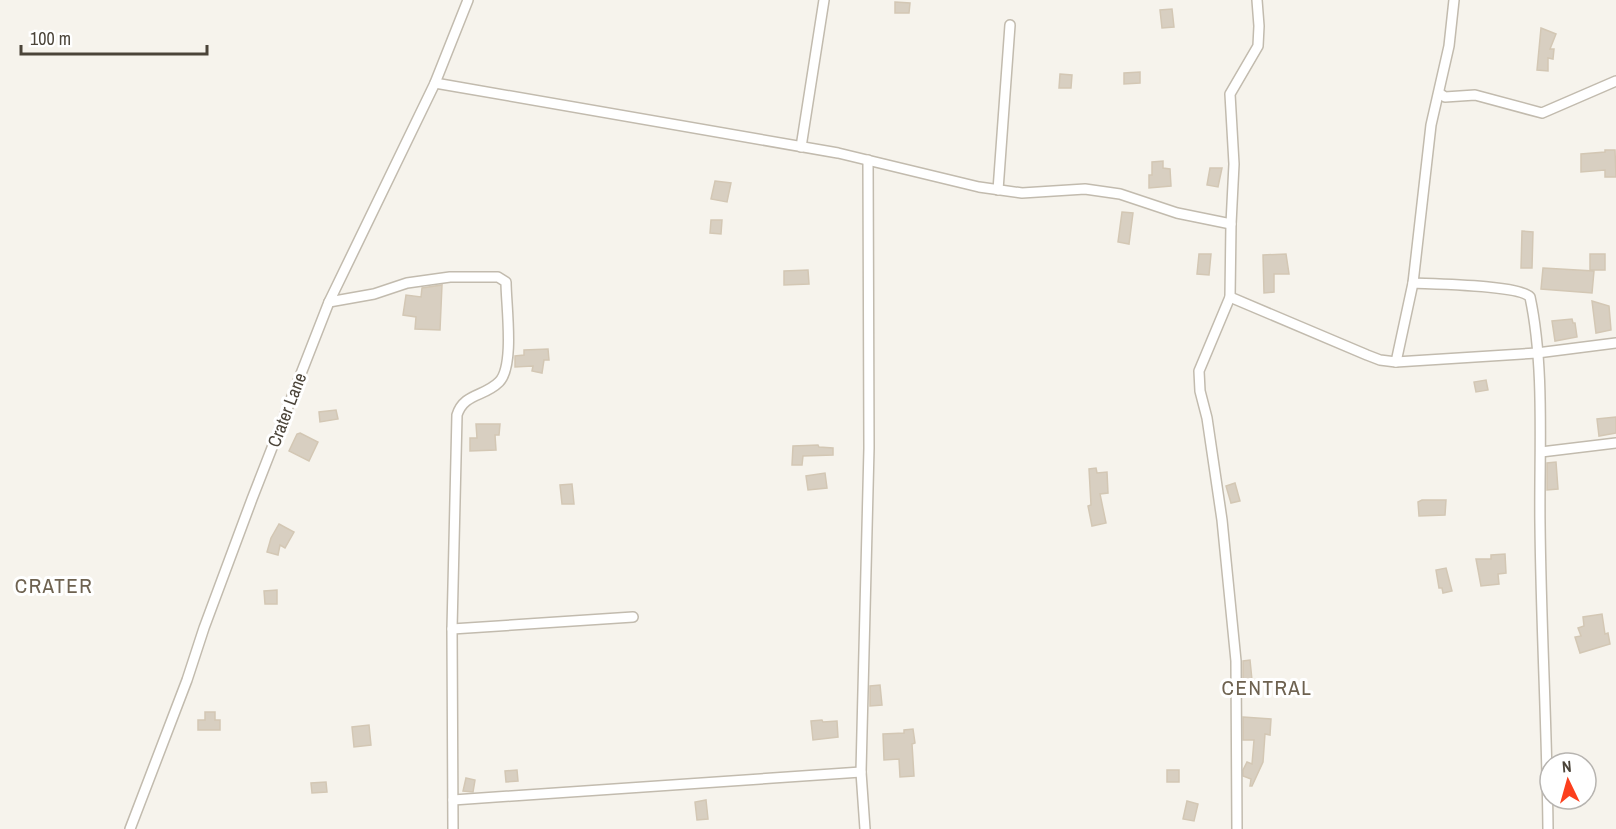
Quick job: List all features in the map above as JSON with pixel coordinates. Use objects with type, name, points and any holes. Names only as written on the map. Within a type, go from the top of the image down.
[{"type":"street","name":"Crater Lane","points":[[130,829],[248,510],[329,302],[435,83],[468,0]]},
{"type":"street","points":[[801,147],[824,0]]},
{"type":"street","points":[[1237,829],[1236,661],[1222,520],[1207,418],[1198,380],[1199,371],[1230,297],[1234,164],[1230,94],[1258,45],[1257,0]]},
{"type":"street","points":[[1396,362],[1413,283],[1431,124],[1449,46],[1454,0]]},
{"type":"street","points":[[998,190],[1010,25]]},
{"type":"street","points":[[1439,93],[1445,97],[1475,95],[1542,113],[1616,81]]},
{"type":"street","points":[[435,83],[801,147],[868,160],[979,187],[1022,193],[1085,189],[1120,194],[1177,213],[1231,224]]},
{"type":"street","points":[[865,829],[861,772],[869,448],[868,160]]},
{"type":"street","points":[[329,302],[374,294],[407,284],[450,277],[498,277],[506,282],[507,368],[500,381],[460,405],[457,416],[452,629],[453,829]]},
{"type":"street","points":[[1413,283],[1508,289],[1526,293],[1530,297],[1537,353],[1541,452],[1540,523],[1548,829]]},
{"type":"street","points":[[1230,297],[1367,355],[1380,360],[1396,362],[1537,353],[1616,343]]},
{"type":"street","points":[[1541,452],[1616,443]]},
{"type":"street","points":[[452,629],[633,617]]},
{"type":"street","points":[[453,800],[861,772]]},
{"type":"building","points":[[895,2],[910,3],[909,13],[895,13]]},
{"type":"building","points":[[1172,9],[1174,27],[1162,28],[1160,10]]},
{"type":"building","points":[[1541,28],[1556,34],[1550,49],[1554,49],[1553,59],[1548,58],[1548,71],[1537,70]]},
{"type":"building","points":[[1140,72],[1140,83],[1124,84],[1124,73]]},
{"type":"building","points":[[1060,74],[1072,75],[1071,88],[1059,88]]},
{"type":"building","points":[[1605,150],[1615,150],[1616,177],[1605,177],[1605,170],[1581,172],[1581,154],[1605,152]]},
{"type":"building","points":[[1163,161],[1163,168],[1170,169],[1171,186],[1149,188],[1152,162]]},
{"type":"building","points":[[1210,168],[1222,168],[1218,187],[1207,185]]},
{"type":"building","points":[[715,181],[731,183],[727,202],[711,199]]},
{"type":"building","points":[[1122,212],[1133,213],[1129,244],[1118,242]]},
{"type":"building","points":[[711,220],[722,220],[721,234],[710,233]]},
{"type":"building","points":[[1522,231],[1533,232],[1532,268],[1521,268]]},
{"type":"building","points":[[1199,254],[1211,254],[1209,275],[1197,274]]},
{"type":"building","points":[[1286,254],[1289,274],[1274,274],[1274,292],[1264,293],[1263,255]]},
{"type":"building","points":[[1590,254],[1605,254],[1605,270],[1590,270]]},
{"type":"building","points":[[1543,268],[1594,271],[1592,293],[1541,289]]},
{"type":"building","points":[[808,270],[809,284],[784,285],[784,271]]},
{"type":"building","points":[[442,285],[440,330],[415,329],[416,317],[403,315],[406,295],[421,297],[422,288]]},
{"type":"building","points":[[1592,301],[1609,306],[1611,330],[1596,333]]},
{"type":"building","points":[[1572,319],[1575,323],[1577,337],[1555,341],[1552,321]]},
{"type":"building","points":[[548,349],[549,360],[544,360],[542,373],[532,371],[533,366],[515,367],[515,356],[524,355],[524,350]]},
{"type":"building","points":[[1486,380],[1488,390],[1476,392],[1474,382]]},
{"type":"building","points":[[336,410],[338,419],[320,422],[319,412]]},
{"type":"building","points":[[1616,417],[1616,433],[1599,436],[1597,419]]},
{"type":"building","points":[[476,424],[500,424],[499,435],[495,435],[496,450],[470,451],[470,438],[477,438]]},
{"type":"building","points":[[300,433],[318,442],[309,461],[289,451],[297,434]]},
{"type":"building","points":[[818,445],[833,448],[833,455],[803,456],[802,465],[792,465],[793,446]]},
{"type":"building","points":[[1556,462],[1558,489],[1547,490],[1547,463]]},
{"type":"building","points":[[1096,468],[1097,473],[1107,472],[1108,493],[1100,494],[1106,523],[1092,526],[1088,506],[1091,505],[1089,469]]},
{"type":"building","points":[[825,473],[827,488],[808,490],[806,476]]},
{"type":"building","points":[[1235,483],[1240,501],[1231,503],[1226,486]]},
{"type":"building","points":[[572,484],[574,504],[562,504],[560,485]]},
{"type":"building","points":[[1446,500],[1445,515],[1419,516],[1418,502]]},
{"type":"building","points":[[279,524],[294,532],[285,548],[280,545],[278,555],[267,552],[271,538]]},
{"type":"building","points":[[1505,554],[1506,573],[1498,574],[1499,584],[1481,586],[1476,559],[1491,559],[1491,555]]},
{"type":"building","points":[[1446,568],[1452,591],[1443,593],[1442,588],[1439,588],[1436,570]]},
{"type":"building","points":[[277,590],[277,604],[265,604],[264,591]]},
{"type":"building","points":[[1602,614],[1605,634],[1608,633],[1610,644],[1580,653],[1575,637],[1581,636],[1578,628],[1584,626],[1583,617]]},
{"type":"building","points":[[1250,660],[1252,680],[1243,681],[1243,661]]},
{"type":"building","points":[[880,685],[882,705],[870,706],[870,686]]},
{"type":"building","points":[[205,712],[215,712],[215,720],[220,720],[220,730],[198,730],[198,720],[205,720]]},
{"type":"building","points":[[1243,717],[1271,719],[1270,735],[1265,734],[1263,762],[1252,786],[1250,786],[1251,779],[1243,776],[1243,770],[1247,762],[1252,764],[1254,740],[1243,740]]},
{"type":"building","points":[[822,720],[823,722],[837,721],[838,737],[813,740],[811,721]]},
{"type":"building","points":[[369,725],[371,745],[354,747],[352,727]]},
{"type":"building","points":[[913,729],[914,776],[900,777],[899,759],[884,760],[883,734],[904,733],[904,730]]},
{"type":"building","points":[[517,770],[518,781],[506,782],[505,771]]},
{"type":"building","points":[[1167,770],[1179,770],[1179,782],[1167,782]]},
{"type":"building","points":[[466,778],[475,780],[473,792],[463,791]]},
{"type":"building","points":[[326,782],[327,792],[312,793],[311,783]]},
{"type":"building","points":[[706,800],[708,819],[697,820],[695,802]]},
{"type":"building","points":[[1187,801],[1198,804],[1194,821],[1183,819]]},
{"type":"district","name":"CRATER","points":[[54,586]]},
{"type":"district","name":"CENTRAL","points":[[1267,688]]}]
